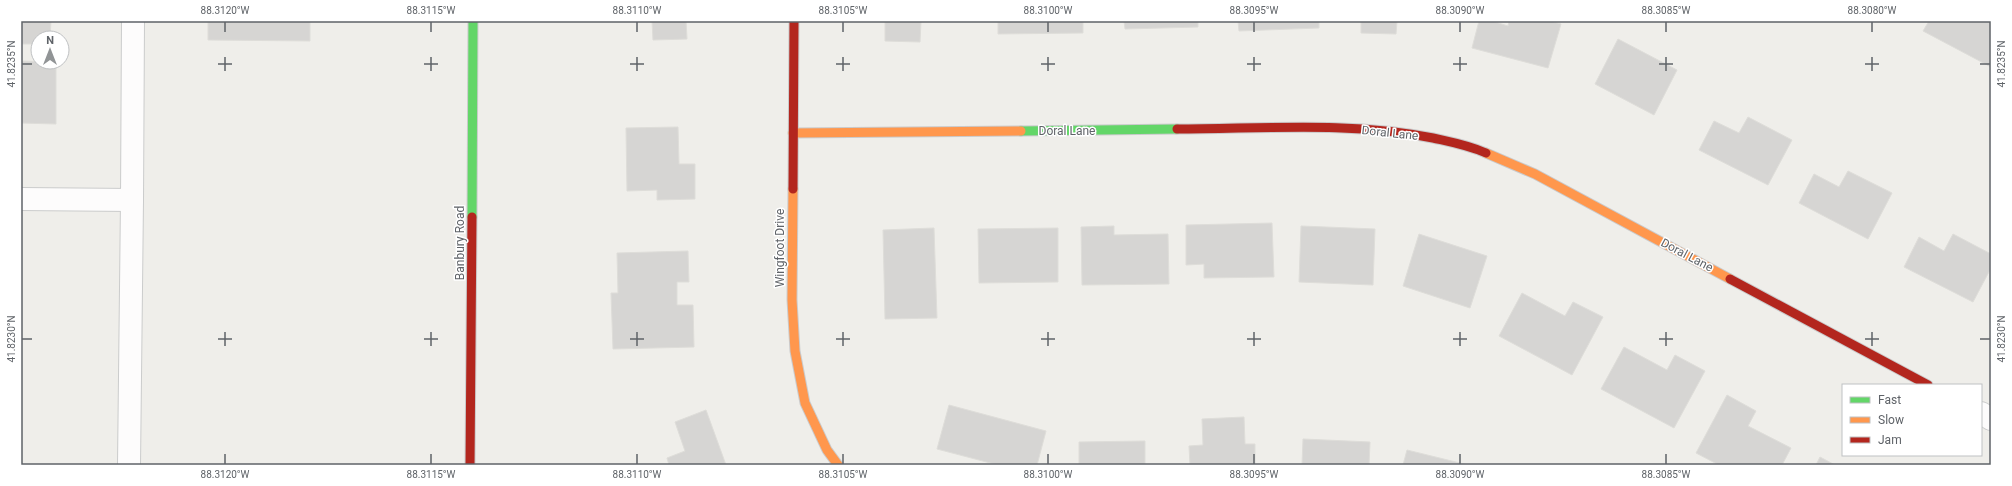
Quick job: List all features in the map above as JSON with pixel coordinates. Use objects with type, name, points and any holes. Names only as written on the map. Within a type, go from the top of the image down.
[{"type":"street","points":[[129,465],[134,21]]},
{"type":"street","name":"Banbury Road","points":[[470,465],[473,21]]},
{"type":"street","name":"Wingfoot Drive","points":[[794,21],[792,300],[795,351],[805,403],[827,450],[838,465]]},
{"type":"street","name":"Doral Lane","points":[[793,133],[1334,128],[1402,132],[1470,146],[1535,174],[1926,384]]},
{"type":"street","points":[[21,199],[132,200]]},
{"type":"street","points":[[1982,414],[1991,419]]},
{"type":"building","points":[[21,21],[51,21],[50,30],[30,30],[30,44],[21,44]]},
{"type":"building","points":[[208,21],[310,21],[310,41],[208,40]]},
{"type":"building","points":[[652,21],[686,21],[687,39],[653,40]]},
{"type":"building","points":[[885,21],[921,21],[920,42],[885,41]]},
{"type":"building","points":[[998,21],[1083,21],[1083,33],[998,34]]},
{"type":"building","points":[[1124,21],[1198,21],[1198,27],[1125,29]]},
{"type":"building","points":[[1238,21],[1319,21],[1319,28],[1239,31]]},
{"type":"building","points":[[1361,21],[1397,21],[1396,34],[1361,33]]},
{"type":"building","points":[[1479,21],[1492,21],[1508,26],[1509,21],[1550,21],[1561,24],[1548,68],[1472,48]]},
{"type":"building","points":[[1929,21],[1991,21],[1991,67],[1923,31]]},
{"type":"building","points":[[1618,39],[1677,70],[1654,115],[1595,84]]},
{"type":"building","points":[[21,61],[30,61],[30,70],[56,70],[56,124],[21,123]]},
{"type":"building","points":[[1748,117],[1792,140],[1768,185],[1699,150],[1714,121],[1739,133]]},
{"type":"building","points":[[678,127],[679,164],[695,164],[695,199],[657,200],[657,190],[627,191],[626,128]]},
{"type":"building","points":[[1848,171],[1892,193],[1868,239],[1799,203],[1814,174],[1839,187]]},
{"type":"building","points":[[1272,223],[1274,277],[1204,278],[1204,264],[1186,265],[1186,225]]},
{"type":"building","points":[[1114,226],[1114,235],[1168,234],[1169,284],[1082,285],[1081,227]]},
{"type":"building","points":[[1301,226],[1375,229],[1373,285],[1299,282]]},
{"type":"building","points":[[934,228],[937,318],[885,319],[883,230]]},
{"type":"building","points":[[1058,228],[1058,282],[979,283],[978,229]]},
{"type":"building","points":[[1419,234],[1487,256],[1470,308],[1403,286]]},
{"type":"building","points":[[1953,234],[1991,254],[1991,268],[1973,302],[1904,267],[1919,237],[1944,251]]},
{"type":"building","points":[[688,251],[689,282],[677,282],[677,305],[693,305],[694,347],[613,349],[611,293],[618,293],[617,253]]},
{"type":"building","points":[[1522,293],[1565,316],[1573,302],[1603,317],[1572,375],[1499,336]]},
{"type":"building","points":[[1624,347],[1667,370],[1675,355],[1705,371],[1674,428],[1601,389]]},
{"type":"building","points":[[1727,395],[1756,411],[1748,426],[1791,448],[1782,465],[1719,465],[1696,453]]},
{"type":"building","points":[[949,405],[1046,431],[1037,465],[998,465],[937,449]]},
{"type":"building","points":[[706,410],[726,465],[669,465],[667,458],[685,451],[675,422]]},
{"type":"building","points":[[1244,417],[1245,444],[1255,444],[1255,465],[1190,465],[1189,446],[1203,445],[1202,419]]},
{"type":"building","points":[[1303,439],[1370,442],[1369,465],[1302,465]]},
{"type":"building","points":[[1145,441],[1145,465],[1079,465],[1079,442]]},
{"type":"building","points":[[1407,450],[1468,465],[1403,465]]},
{"type":"building","points":[[1820,457],[1835,465],[1816,465]]},
{"type":"traffic: fast","points":[[472,217],[473,21]]},
{"type":"traffic: fast","points":[[1021,131],[1177,129]]},
{"type":"traffic: slow","points":[[793,133],[1021,131]]},
{"type":"traffic: slow","points":[[1486,153],[1535,174],[1730,279]]},
{"type":"traffic: slow","points":[[793,189],[792,300],[795,351],[805,403],[827,450],[838,465]]},
{"type":"traffic: jam","points":[[793,189],[794,21]]},
{"type":"traffic: jam","points":[[1177,129],[1305,127],[1369,129],[1433,138],[1466,146],[1486,153]]},
{"type":"traffic: jam","points":[[470,465],[472,217]]},
{"type":"traffic: jam","points":[[1730,279],[1926,384]]}]
